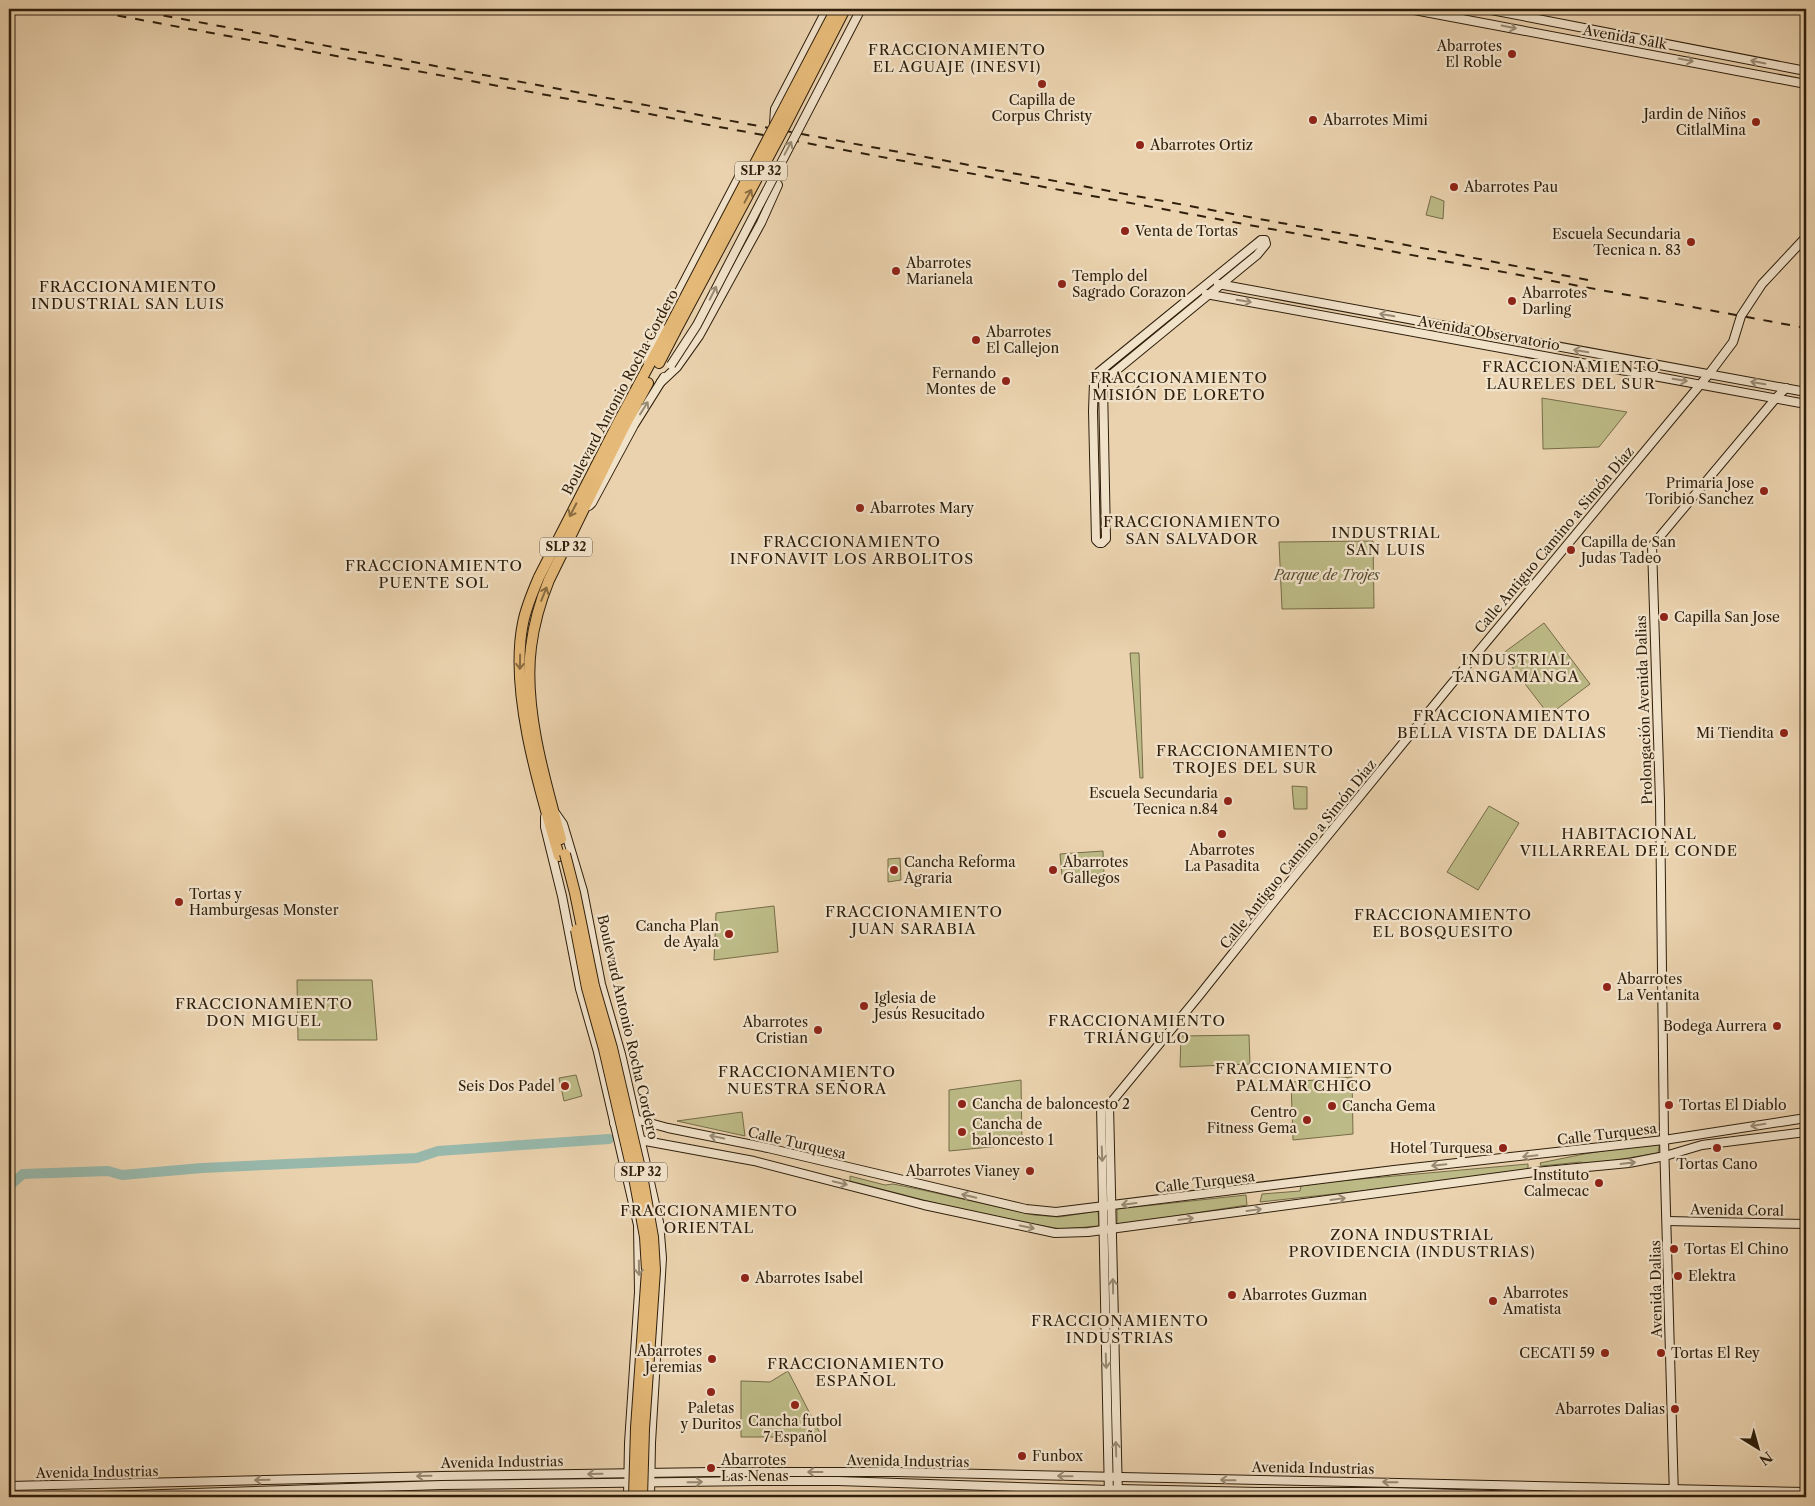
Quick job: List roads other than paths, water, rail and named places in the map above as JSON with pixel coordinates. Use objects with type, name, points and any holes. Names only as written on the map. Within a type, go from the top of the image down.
[{"type":"highway","name":"Boulevard Antonio Rocha Cordero","points":[[549,809],[533,723],[529,672],[530,648],[539,605],[549,580],[672,330],[774,126],[836,9]]},
{"type":"highway","name":"Boulevard Antonio Rocha Cordero","points":[[642,1497],[644,1429],[654,1270],[653,1237],[643,1181],[612,1048],[594,986],[575,892],[531,752],[520,685],[522,624],[539,576],[619,421],[672,330],[786,124],[845,9]]},
{"type":"highway","name":"Boulevard Antonio Rocha Cordero","points":[[562,855],[587,988],[604,1049],[644,1224],[647,1270],[630,1497]]},
{"type":"main road","points":[[774,126],[775,109],[827,9]]},
{"type":"main road","points":[[584,510],[592,503],[634,425],[697,325],[861,9]]},
{"type":"main road","name":"Avenida Salk","points":[[1409,9],[1806,84]]},
{"type":"main road","name":"Avenida Salk","points":[[1486,9],[1806,71]]},
{"type":"main road","points":[[648,369],[650,348],[740,175],[754,169],[769,173],[778,185],[761,223],[699,336],[677,367],[661,382]]},
{"type":"main road","name":"Calle Antiguo Camino a Simón Díaz","points":[[1108,1207],[1105,1105],[1198,997],[1449,687],[1709,374],[1733,342],[1740,316],[1762,284],[1806,237]]},
{"type":"main road","points":[[1260,240],[1265,240],[1264,248],[1220,284],[1102,384],[1106,539],[1099,543],[1096,540],[1094,383],[1099,372],[1260,240]]},
{"type":"main road","name":"Avenida Observatorio","points":[[1209,282],[1806,392]]},
{"type":"main road","name":"Avenida Observatorio","points":[[1196,292],[1806,404]]},
{"type":"main road","name":"Prolongación Avenida Dalias","points":[[1664,1140],[1660,801],[1652,546],[1786,388]]},
{"type":"main road","name":"Boulevard Antonio Rocha Cordero","points":[[549,809],[563,824],[583,891],[601,984],[621,1054],[659,1222],[662,1258],[649,1497]]},
{"type":"main road","name":"Boulevard Antonio Rocha Cordero","points":[[549,809],[545,827],[562,896],[580,989],[620,1144],[638,1225],[639,1270],[635,1368],[629,1443],[630,1497]]},
{"type":"main road","points":[[609,1100],[613,1106],[622,1107],[630,1101],[630,1094]]},
{"type":"main road","name":"Calle Turquesa","points":[[614,1123],[635,1119],[668,1128],[768,1148],[1035,1211],[1056,1212],[1394,1170],[1664,1140],[1806,1118]]},
{"type":"main road","name":"Calle Turquesa","points":[[620,1144],[640,1140],[754,1161],[924,1205],[1055,1233],[1112,1229],[1535,1172],[1629,1163],[1665,1156],[1702,1145],[1806,1132]]},
{"type":"main road","name":"Avenida Dalias","points":[[1664,1140],[1674,1493]]},
{"type":"main road","points":[[624,1166],[627,1158],[633,1155],[640,1155],[645,1162]]},
{"type":"main road","points":[[1108,1207],[1112,1229],[1113,1478],[1109,1494]]},
{"type":"main road","points":[[1108,1207],[1103,1230],[1113,1478],[1118,1493]]},
{"type":"main road","name":"Avenida Coral","points":[[1666,1221],[1806,1224]]},
{"type":"main road","points":[[629,1443],[633,1452],[641,1456],[648,1452],[651,1443]]},
{"type":"main road","points":[[612,1473],[625,1467],[629,1458]]},
{"type":"main road","points":[[650,1458],[656,1467],[664,1473]]},
{"type":"main road","points":[[838,1472],[838,1481]]},
{"type":"main road","points":[[894,1483],[896,1472]]},
{"type":"main road","name":"Avenida Industrias","points":[[11,1486],[612,1473],[896,1472],[1113,1478],[1400,1482],[1674,1493],[1806,1492]]},
{"type":"main road","points":[[915,1484],[927,1473]]},
{"type":"main road","points":[[938,1485],[945,1483],[951,1478],[952,1474]]},
{"type":"main road","points":[[1013,1487],[1015,1479],[1021,1475]]},
{"type":"main road","name":"Avenida Industrias","points":[[70,1497],[442,1485],[838,1481],[1013,1487],[1109,1494],[1391,1492],[1561,1497]]},
{"type":"main road","points":[[606,1483],[619,1487],[630,1497],[638,1494],[649,1497],[659,1484],[669,1482]]},
{"type":"waterway","points":[[9,1186],[23,1174],[108,1171],[122,1175],[202,1168],[417,1158],[438,1151],[609,1139]]},
{"type":"railway","points":[[82,9],[1806,328]]},
{"type":"railway","points":[[128,9],[1370,238],[1588,280]]},
{"type":"railway","points":[[241,9],[266,13]]},
{"type":"railway","points":[[9,783],[14,795]]},
{"type":"place","name":"Abarrotes El Roble","points":[[1512,54]]},
{"type":"place","name":"Capilla de Corpus Christy","points":[[1042,84]]},
{"type":"place","name":"Abarrotes Mimi","points":[[1313,120]]},
{"type":"place","name":"Jardin de Niños CitlalMina","points":[[1756,122]]},
{"type":"place","name":"Abarrotes Ortiz","points":[[1140,145]]},
{"type":"place","name":"Abarrotes Pau","points":[[1454,187]]},
{"type":"place","name":"Venta de Tortas","points":[[1125,231]]},
{"type":"place","name":"Escuela Secundaria Tecnica n. 83","points":[[1691,242]]},
{"type":"place","name":"Abarrotes Marianela","points":[[896,271]]},
{"type":"place","name":"Templo del Sagrado Corazon","points":[[1062,284]]},
{"type":"place","name":"Abarrotes Darling","points":[[1512,301]]},
{"type":"place","name":"Abarrotes El Callejon","points":[[976,340]]},
{"type":"place","name":"Fernando Montes de","points":[[1006,381]]},
{"type":"place","name":"Primaria Jose Toribio Sanchez","points":[[1764,491]]},
{"type":"place","name":"Abarrotes Mary","points":[[860,508]]},
{"type":"place","name":"Capilla de San Judas Tadeo","points":[[1571,550]]},
{"type":"place","name":"Capilla San Jose","points":[[1664,617]]},
{"type":"place","name":"Mi Tiendita","points":[[1784,733]]},
{"type":"place","name":"Escuela Secundaria Tecnica n.84","points":[[1228,801]]},
{"type":"place","name":"Abarrotes La Pasadita","points":[[1222,834]]},
{"type":"place","name":"Cancha Reforma Agraria","points":[[894,870]]},
{"type":"place","name":"Abarrotes Gallegos","points":[[1053,870]]},
{"type":"place","name":"Tortas y Hamburgesas Monster","points":[[179,902]]},
{"type":"place","name":"Cancha Plan de Ayala","points":[[729,934]]},
{"type":"place","name":"Abarrotes La Ventanita","points":[[1607,987]]},
{"type":"place","name":"Iglesia de Jesús Resucitado","points":[[864,1006]]},
{"type":"place","name":"Bodega Aurrera","points":[[1777,1026]]},
{"type":"place","name":"Abarrotes Cristian","points":[[818,1030]]},
{"type":"place","name":"Seis Dos Padel","points":[[565,1086]]},
{"type":"place","name":"Cancha de baloncesto 2","points":[[962,1104]]},
{"type":"place","name":"Tortas El Diablo","points":[[1669,1105]]},
{"type":"place","name":"Cancha Gema","points":[[1332,1106]]},
{"type":"place","name":"Centro Fitness Gema","points":[[1307,1120]]},
{"type":"place","name":"Cancha de baloncesto 1","points":[[962,1132]]},
{"type":"place","name":"Hotel Turquesa","points":[[1503,1148]]},
{"type":"place","name":"Tortas Cano","points":[[1717,1148]]},
{"type":"place","name":"Abarrotes Vianey","points":[[1030,1171]]},
{"type":"place","name":"Instituto Calmecac","points":[[1599,1183]]},
{"type":"place","name":"Tortas El Chino","points":[[1674,1249]]},
{"type":"place","name":"Elektra","points":[[1678,1276]]},
{"type":"place","name":"Abarrotes Isabel","points":[[745,1278]]},
{"type":"place","name":"Abarrotes Guzman","points":[[1232,1295]]},
{"type":"place","name":"Abarrotes Amatista","points":[[1493,1301]]},
{"type":"place","name":"CECATI 59","points":[[1605,1353]]},
{"type":"place","name":"Tortas El Rey","points":[[1661,1353]]},
{"type":"place","name":"Abarrotes Jeremias","points":[[712,1359]]},
{"type":"place","name":"Paletas y Duritos","points":[[711,1392]]},
{"type":"place","name":"Cancha futbol 7 Español","points":[[795,1405]]},
{"type":"place","name":"Abarrotes Dalias","points":[[1675,1409]]},
{"type":"place","name":"Funbox","points":[[1022,1456]]},
{"type":"place","name":"Abarrotes Las Nenas","points":[[711,1468]]},
{"type":"district","name":"FRACCIONAMIENTO EL AGUAJE (INESVI)","points":[[957,58]]},
{"type":"district","name":"FRACCIONAMIENTO INDUSTRIAL SAN LUIS","points":[[128,296]]},
{"type":"district","name":"FRACCIONAMIENTO LAURELES DEL SUR","points":[[1571,376]]},
{"type":"district","name":"FRACCIONAMIENTO MISIÓN DE LORETO","points":[[1179,386]]},
{"type":"district","name":"FRACCIONAMIENTO SAN SALVADOR","points":[[1192,530]]},
{"type":"district","name":"INDUSTRIAL SAN LUIS","points":[[1386,542]]},
{"type":"district","name":"FRACCIONAMIENTO INFONAVIT LOS ARBOLITOS","points":[[852,550]]},
{"type":"district","name":"FRACCIONAMIENTO PUENTE SOL","points":[[434,574]]},
{"type":"district","name":"INDUSTRIAL TANGAMANGA","points":[[1516,668]]},
{"type":"district","name":"FRACCIONAMIENTO BELLA VISTA DE DALIAS","points":[[1502,724]]},
{"type":"district","name":"FRACCIONAMIENTO TROJES DEL SUR","points":[[1245,760]]},
{"type":"district","name":"HABITACIONAL VILLARREAL DEL CONDE","points":[[1629,842]]},
{"type":"district","name":"FRACCIONAMIENTO JUAN SARABIA","points":[[914,920]]},
{"type":"district","name":"FRACCIONAMIENTO EL BOSQUESITO","points":[[1443,924]]},
{"type":"district","name":"FRACCIONAMIENTO DON MIGUEL","points":[[264,1012]]},
{"type":"district","name":"FRACCIONAMIENTO TRIÁNGULO","points":[[1137,1030]]},
{"type":"district","name":"FRACCIONAMIENTO PALMAR CHICO","points":[[1304,1078]]},
{"type":"district","name":"FRACCIONAMIENTO NUESTRA SEÑORA","points":[[807,1080]]},
{"type":"district","name":"FRACCIONAMIENTO ORIENTAL","points":[[709,1220]]},
{"type":"district","name":"ZONA INDUSTRIAL PROVIDENCIA (INDUSTRIAS)","points":[[1412,1244]]},
{"type":"district","name":"FRACCIONAMIENTO INDUSTRIAS","points":[[1120,1330]]},
{"type":"district","name":"FRACCIONAMIENTO ESPAÑOL","points":[[856,1372]]},
{"type":"park label","name":"Parque de Trojes","points":[[1327,575]]}]
